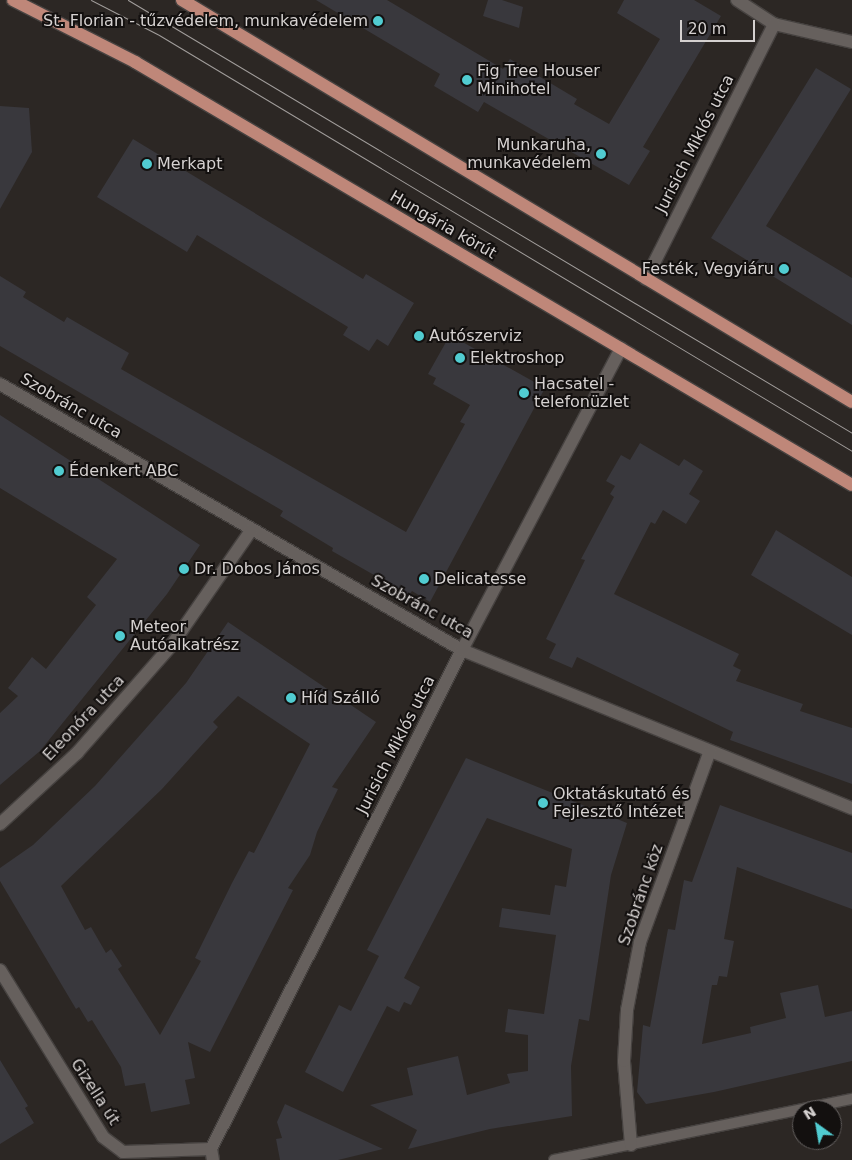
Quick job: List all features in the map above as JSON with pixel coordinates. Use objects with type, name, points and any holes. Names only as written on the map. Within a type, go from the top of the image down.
[{"type":"main road","name":"Hungária körút","points":[[13,0],[135,62],[852,485]]},
{"type":"main road","points":[[182,0],[852,402]]},
{"type":"street","points":[[737,0],[774,24],[852,42]]},
{"type":"street","name":"Jurisich Miklós utca","points":[[646,279],[774,24]]},
{"type":"street","name":"Jurisich Miklós utca","points":[[212,1154],[462,650],[621,348]]},
{"type":"street","name":"Szobránc utca","points":[[0,384],[462,650],[852,808]]},
{"type":"street","name":"Eleonóra utca","points":[[0,824],[78,753],[171,646],[252,529]]},
{"type":"street","name":"Szobránc köz","points":[[631,1145],[624,1061],[627,1010],[640,942],[710,751]]},
{"type":"street","name":"Gizella út","points":[[0,970],[103,1137],[123,1152],[212,1154]]},
{"type":"lane","points":[[554,1160],[852,1099]]},
{"type":"building","points":[[316,0],[387,0],[503,69],[510,59],[577,99],[574,104],[609,124],[660,39],[617,13],[624,0],[694,0],[721,16],[643,147],[650,151],[629,185],[484,102],[478,112],[434,86],[440,74]]},
{"type":"building","points":[[488,0],[502,0],[523,7],[519,28],[483,16]]},
{"type":"building","points":[[816,68],[851,89],[766,226],[852,278],[852,325],[711,238]]},
{"type":"building","points":[[0,106],[29,108],[32,152],[0,209]]},
{"type":"building","points":[[133,139],[363,279],[366,274],[414,303],[388,346],[377,339],[369,351],[343,335],[348,327],[197,235],[187,252],[97,197]]},
{"type":"building","points":[[0,276],[26,292],[23,297],[64,322],[67,317],[129,353],[121,369],[406,532],[465,424],[460,422],[470,405],[433,384],[436,378],[428,374],[450,335],[545,388],[430,602],[412,591],[409,595],[332,551],[333,548],[280,516],[283,511],[0,346]]},
{"type":"building","points":[[0,415],[200,545],[167,594],[40,751],[0,785],[0,713],[18,696],[8,688],[32,657],[46,669],[96,605],[87,597],[117,559],[0,488]]},
{"type":"building","points":[[640,443],[679,466],[684,459],[703,471],[689,494],[700,501],[686,524],[663,510],[655,524],[651,522],[614,594],[739,654],[733,666],[741,670],[736,681],[803,704],[800,711],[852,728],[852,784],[730,740],[733,732],[577,657],[572,668],[549,658],[556,644],[546,639],[585,560],[581,559],[614,497],[610,494],[615,486],[606,481],[621,455],[630,460]]},
{"type":"building","points":[[776,530],[852,577],[852,635],[751,575]]},
{"type":"building","points":[[228,622],[376,722],[332,787],[338,789],[317,832],[310,855],[288,888],[293,890],[210,1052],[188,1042],[195,1078],[185,1080],[190,1104],[151,1112],[145,1083],[125,1086],[121,1067],[92,1020],[88,1022],[79,1007],[76,1009],[0,881],[0,868],[33,845],[95,786],[186,683]],"holes":[[[238,696],[310,744],[254,853],[249,851],[232,883],[195,958],[201,961],[160,1035],[118,969],[122,966],[111,949],[106,953],[91,927],[85,930],[61,886],[162,789],[218,727],[213,722]]]},
{"type":"building","points":[[466,758],[627,823],[611,875],[589,1021],[579,1019],[571,1066],[572,1116],[490,1129],[408,1149],[417,1130],[370,1105],[413,1095],[407,1068],[458,1056],[467,1095],[510,1083],[507,1074],[528,1071],[528,1035],[505,1032],[508,1009],[544,1014],[556,935],[499,927],[502,908],[550,915],[555,885],[566,887],[572,849],[487,818],[404,978],[420,987],[411,1005],[404,1002],[399,1012],[387,1006],[343,1092],[305,1072],[339,1005],[351,1011],[379,956],[367,950]]},
{"type":"building","points":[[720,805],[852,853],[852,909],[737,867],[724,939],[734,941],[727,977],[719,976],[717,985],[712,985],[702,1044],[751,1033],[750,1027],[786,1018],[780,993],[818,985],[825,1017],[852,1011],[852,1061],[714,1092],[646,1104],[637,1092],[643,1025],[650,1027],[668,929],[675,930],[684,880],[692,882]]},
{"type":"building","points":[[0,1060],[28,1106],[25,1108],[34,1123],[0,1144]]},
{"type":"building","points":[[285,1104],[383,1149],[338,1160],[280,1160],[276,1139],[282,1138],[277,1122]]},
{"type":"tram line","points":[[91,0],[159,35],[852,451]]},
{"type":"tram line","points":[[128,0],[852,433]]},
{"type":"place","name":"St. Florian - tűzvédelem, munkavédelem","points":[[378,21]]},
{"type":"place","name":"Fig Tree Houser Minihotel","points":[[467,80]]},
{"type":"place","name":"Munkaruha, munkavédelem","points":[[601,154]]},
{"type":"place","name":"Merkapt","points":[[147,164]]},
{"type":"place","name":"Festék, Vegyiáru","points":[[784,269]]},
{"type":"place","name":"Autószerviz","points":[[419,336]]},
{"type":"place","name":"Elektroshop","points":[[460,358]]},
{"type":"place","name":"Hacsatel - telefonüzlet","points":[[524,393]]},
{"type":"place","name":"Édenkert ABC","points":[[59,471]]},
{"type":"place","name":"Dr. Dobos János","points":[[184,569]]},
{"type":"place","name":"Delicatesse","points":[[424,579]]},
{"type":"place","name":"Meteor Autóalkatrész","points":[[120,636]]},
{"type":"place","name":"Híd Szálló","points":[[291,698]]},
{"type":"place","name":"Oktatáskutató és Fejlesztő Intézet","points":[[543,803]]}]
